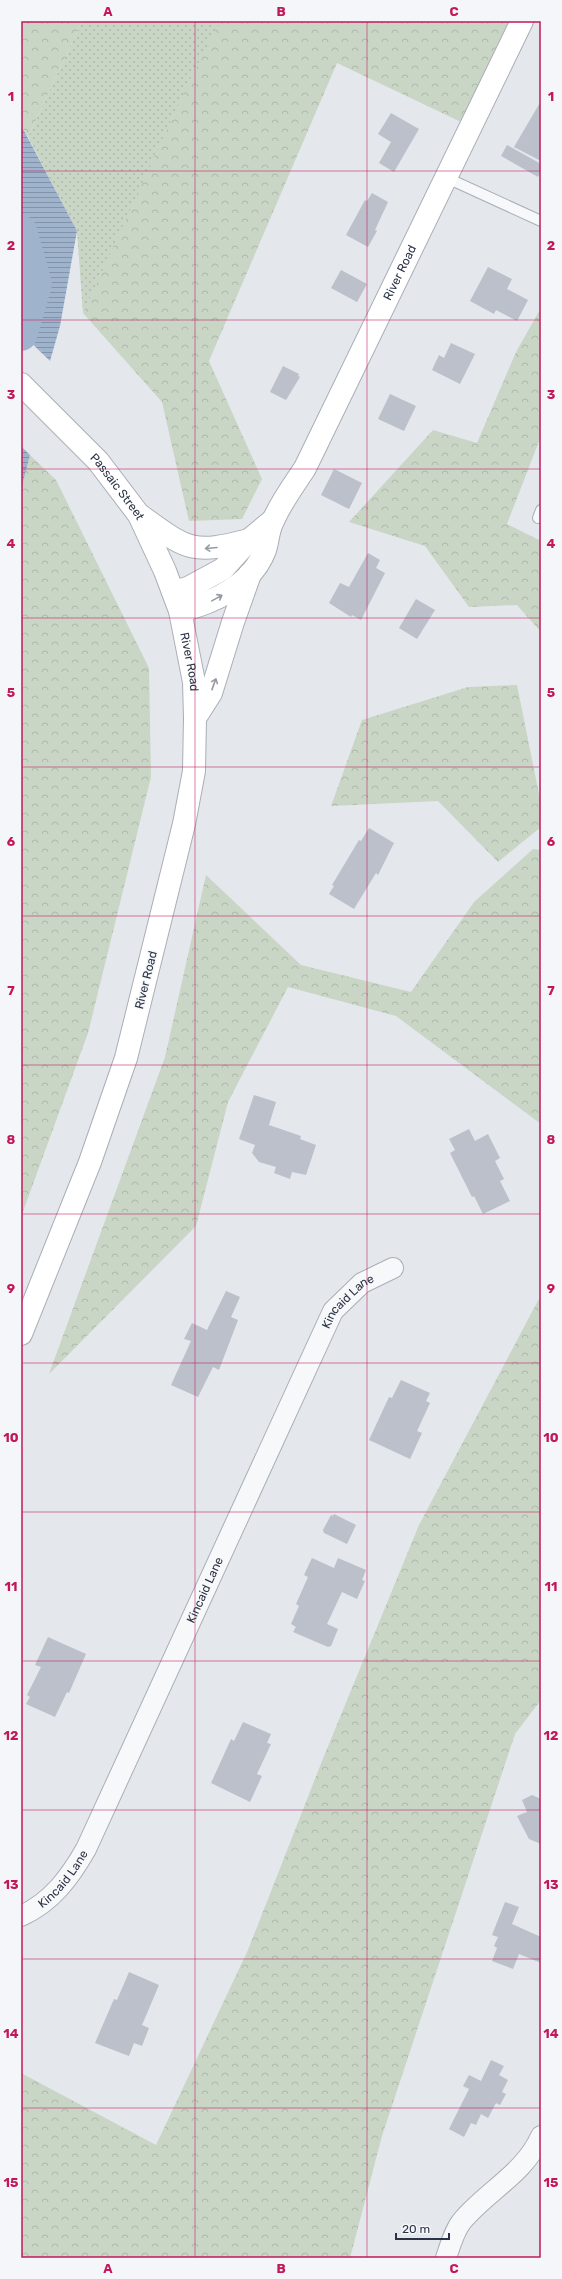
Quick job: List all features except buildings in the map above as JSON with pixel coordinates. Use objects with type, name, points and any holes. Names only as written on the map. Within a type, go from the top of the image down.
[{"type":"main road","name":"River Road","points":[[272,521],[305,468],[522,21]]},
{"type":"main road","name":"Passaic Street","points":[[21,384],[46,407],[98,461],[139,515],[177,602]]},
{"type":"main road","points":[[139,515],[179,543],[198,549],[224,547],[249,540]]},
{"type":"main road","points":[[177,602],[193,585],[223,569],[249,540],[272,521]]},
{"type":"main road","points":[[177,602],[215,600],[241,583],[252,571],[264,552],[272,521]]},
{"type":"main road","points":[[196,718],[211,693],[233,622],[252,571]]},
{"type":"main road","name":"River Road","points":[[21,1334],[90,1162],[126,1058],[184,824],[194,771],[196,718],[194,682],[177,602]]},
{"type":"street","name":"Kincaid Lane","points":[[21,1916],[44,1902],[59,1889],[86,1849],[333,1312],[362,1283],[393,1268]]},
{"type":"street","points":[[446,2258],[451,2242],[461,2222],[517,2170],[536,2148],[541,2136]]},
{"type":"lane","points":[[447,178],[541,221]]},
{"type":"green space","points":[[21,21],[82,21],[28,137],[21,125]]},
{"type":"green space","points":[[82,21],[221,21],[83,313],[77,231],[28,137]]},
{"type":"green space","points":[[220,21],[510,21],[461,122],[337,63],[209,361],[262,479],[242,519],[189,521],[162,402],[83,313],[189,81]]},
{"type":"green space","points":[[541,308],[541,436],[507,524],[541,541],[541,632],[517,605],[469,607],[425,546],[349,522],[433,430],[477,443],[516,352]]},
{"type":"green space","points":[[30,455],[56,480],[149,668],[151,777],[88,1033],[21,1217],[21,490]]},
{"type":"green space","points":[[517,685],[541,804],[541,827],[498,862],[438,801],[331,806],[362,720],[468,687]]},
{"type":"green space","points":[[533,849],[541,850],[541,1124],[396,1016],[288,987],[228,1102],[196,1226],[49,1374],[165,1057],[206,875],[301,965],[411,992],[474,902]]},
{"type":"green space","points":[[541,1295],[541,1700],[515,1734],[382,2136],[350,2258],[21,2258],[21,2073],[156,2145],[248,1950],[322,1761],[419,1525]]},
{"type":"water","points":[[21,125],[77,231],[60,326],[50,361],[21,333]]},
{"type":"water","points":[[21,446],[30,455],[21,490]]},
{"type":"waterway","points":[[21,231],[36,284],[21,335]]}]
